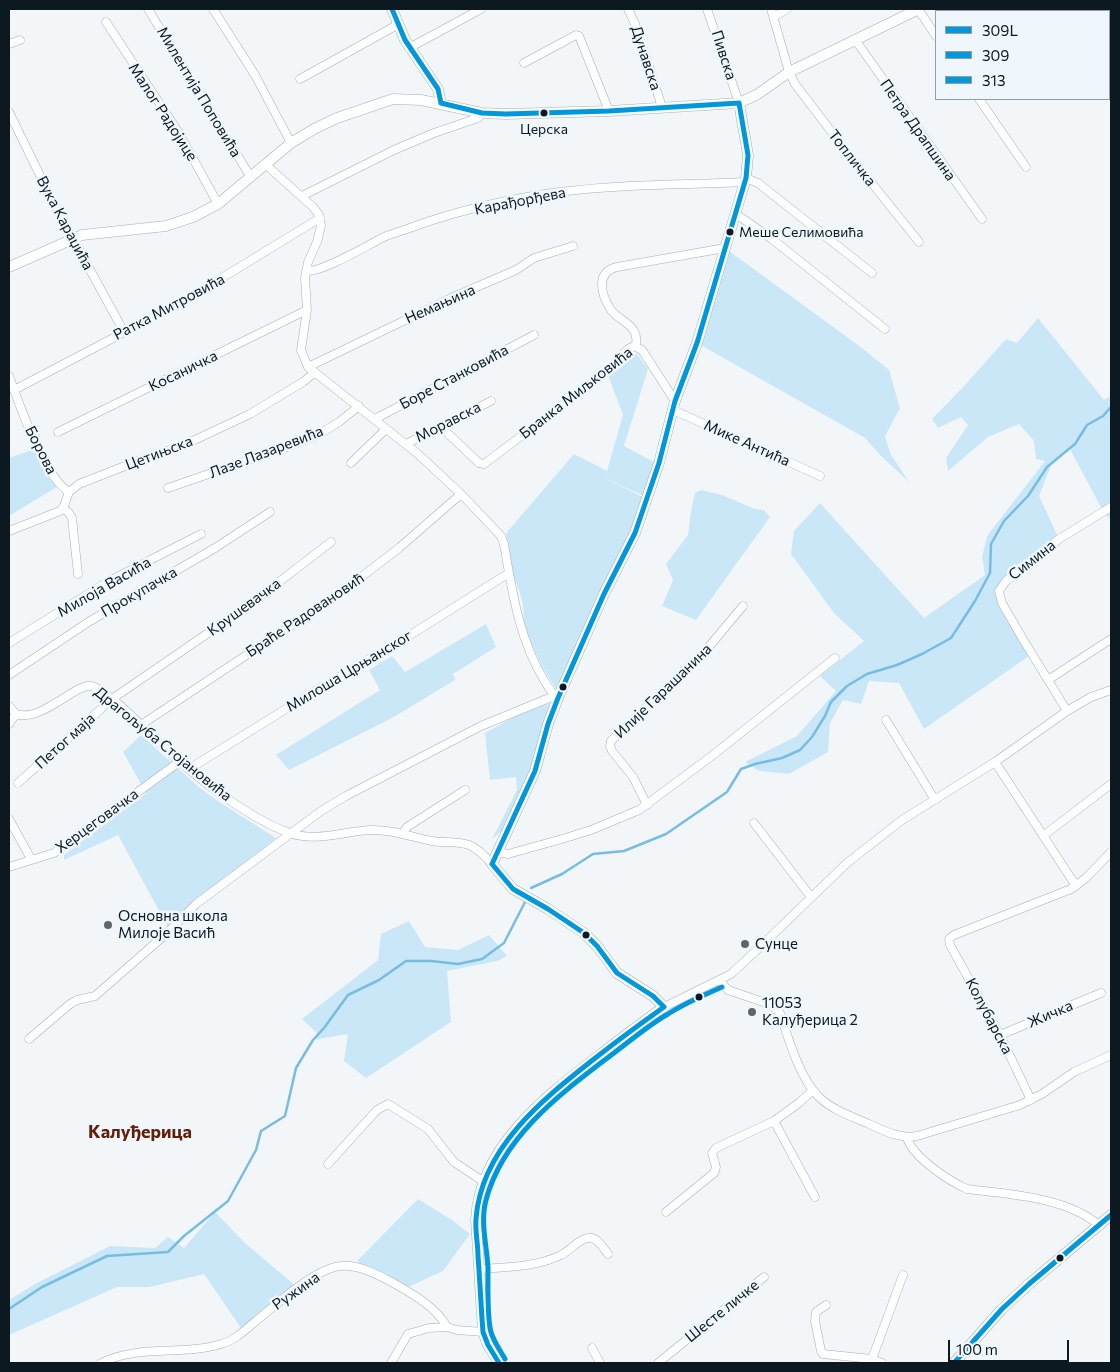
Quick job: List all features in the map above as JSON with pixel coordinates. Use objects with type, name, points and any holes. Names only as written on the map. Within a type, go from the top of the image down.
[{"type":"street","name":"Милентија Поповића","points":[[148,9],[250,176]]},
{"type":"street","points":[[213,9],[255,75],[291,143]]},
{"type":"street","points":[[392,9],[397,25],[409,48],[438,88],[442,103]]},
{"type":"street","points":[[409,48],[481,9]]},
{"type":"street","name":"Дунавска","points":[[628,9],[635,24],[662,107]]},
{"type":"street","name":"Пивска","points":[[708,9],[739,103]]},
{"type":"street","name":"Топличка","points":[[771,9],[794,84],[919,242]]},
{"type":"street","points":[[774,17],[787,9]]},
{"type":"street","points":[[9,267],[82,235],[166,226],[193,217],[218,204],[291,143],[314,129],[337,118],[393,99],[407,98],[442,103],[482,113],[609,111],[739,103],[758,94],[789,72],[919,9],[935,34]]},
{"type":"street","name":"Малог Радојице","points":[[106,22],[179,133],[218,204]]},
{"type":"street","points":[[300,79],[397,25]]},
{"type":"street","points":[[524,63],[576,35],[579,36],[609,111]]},
{"type":"street","points":[[9,44],[20,40]]},
{"type":"street","name":"Петра Драпшина","points":[[856,41],[982,219]]},
{"type":"street","points":[[981,100],[1026,167]]},
{"type":"street","points":[[492,864],[535,771],[556,697],[635,533],[659,463],[674,405],[697,343],[746,180],[748,155],[739,103]]},
{"type":"street","name":"Вука Караџића","points":[[9,112],[73,239],[124,332]]},
{"type":"street","points":[[302,196],[394,150],[434,133],[478,118],[482,113]]},
{"type":"street","points":[[265,164],[302,196],[320,218],[322,226],[306,271],[304,288],[307,310],[301,350],[311,370],[406,444],[462,494],[501,536],[525,641],[542,677],[556,697]]},
{"type":"street","points":[[746,180],[758,183],[872,273]]},
{"type":"street","name":"Карађорђева","points":[[306,271],[315,270],[384,237],[444,216],[528,197],[589,189],[746,180]]},
{"type":"street","points":[[736,214],[772,239],[885,329]]},
{"type":"street","name":"Ратка Митровића","points":[[14,390],[216,284],[320,218]]},
{"type":"street","name":"Немањина","points":[[311,370],[451,298],[516,270],[534,258],[573,246]]},
{"type":"street","points":[[636,346],[636,337],[632,328],[613,312],[606,299],[602,287],[605,271],[617,267],[726,248]]},
{"type":"street","name":"Косаничка","points":[[58,432],[307,310]]},
{"type":"street","name":"Боре Станковића","points":[[375,419],[534,335]]},
{"type":"street","name":"Бранка Миљковића","points":[[441,427],[479,463],[484,464],[605,372],[628,349],[636,346],[642,350],[674,405]]},
{"type":"street","name":"Цетињска","points":[[69,492],[79,484],[182,446],[250,414],[303,382],[311,370]]},
{"type":"street","name":"Борова","points":[[9,376],[38,448],[60,485],[69,492]]},
{"type":"street","name":"Моравска","points":[[406,444],[491,401]]},
{"type":"street","name":"Мике Антића","points":[[674,405],[820,476]]},
{"type":"street","name":"Лазе Лазаревића","points":[[168,488],[318,435],[339,422],[359,406]]},
{"type":"street","points":[[351,463],[386,429]]},
{"type":"street","points":[[9,531],[55,514],[63,508],[69,492]]},
{"type":"street","name":"Браће Радовановић","points":[[141,725],[342,591],[399,548],[462,494]]},
{"type":"street","name":"Симина","points":[[1067,711],[1002,603],[999,591],[1006,581],[1059,539],[1111,507]]},
{"type":"street","points":[[63,508],[72,518],[78,574]]},
{"type":"street","name":"Прокупачка","points":[[9,675],[90,621],[215,548],[270,512]]},
{"type":"street","name":"Милоја Васића","points":[[9,643],[109,581],[201,534]]},
{"type":"street","name":"Крушевачка","points":[[112,699],[249,605],[331,542]]},
{"type":"street","name":"Милоша Црњанског","points":[[189,769],[310,694],[416,632],[509,573]]},
{"type":"street","name":"Илије Гарашанина","points":[[647,805],[632,777],[612,751],[611,741],[707,649],[743,606]]},
{"type":"street","points":[[1048,680],[1111,639]]},
{"type":"street","points":[[498,852],[508,854],[591,830],[647,805],[835,658]]},
{"type":"street","name":"Драгољуба Стојановића","points":[[16,714],[25,716],[41,711],[88,686],[96,688],[112,699],[179,762],[217,791],[247,811],[290,834],[316,838],[366,830],[386,830],[433,841],[467,845],[480,852],[513,890],[554,912],[584,933],[597,946],[617,973],[653,996],[664,1007]]},
{"type":"street","points":[[499,1363],[483,1332],[476,1219],[478,1201],[492,1165],[506,1142],[528,1116],[591,1062],[664,1007],[719,980],[738,967],[865,848],[902,820],[995,762],[1067,711],[1111,690]]},
{"type":"street","points":[[29,1039],[70,1004],[77,1000],[95,996],[166,934],[196,904],[321,811],[481,726],[556,697]]},
{"type":"street","name":"Петог маја","points":[[18,783],[112,699]]},
{"type":"street","points":[[9,706],[16,714],[9,724]]},
{"type":"street","points":[[886,720],[935,800]]},
{"type":"street","name":"Херцеговачка","points":[[9,867],[54,853],[179,762]]},
{"type":"street","points":[[995,762],[1076,886],[1111,852]]},
{"type":"street","points":[[1043,836],[1111,784]]},
{"type":"street","points":[[403,833],[407,827],[464,790]]},
{"type":"street","points":[[9,819],[31,859]]},
{"type":"street","points":[[754,823],[811,897]]},
{"type":"street","name":"Колубарска","points":[[1031,1100],[1000,1035],[950,945],[949,939],[954,935],[1076,886]]},
{"type":"street","points":[[719,980],[728,990],[777,1008],[793,1051],[813,1090],[824,1101],[838,1110],[891,1134],[907,1137],[1020,1105],[1074,1072],[1111,1055]]},
{"type":"street","name":"Жичка","points":[[1000,1035],[1100,993]]},
{"type":"street","points":[[666,1212],[714,1173],[716,1167],[712,1156],[716,1148],[774,1121],[813,1090]]},
{"type":"street","points":[[328,1164],[377,1110],[388,1104],[428,1129],[454,1162],[484,1182]]},
{"type":"street","points":[[774,1121],[815,1197]]},
{"type":"street","points":[[907,1137],[908,1143],[913,1149],[946,1178],[960,1186],[967,1189],[1050,1201],[1090,1218],[1100,1226]]},
{"type":"street","points":[[954,1363],[1029,1284],[1111,1215]]},
{"type":"street","points":[[480,1269],[550,1260],[562,1256],[586,1238],[596,1240],[608,1254]]},
{"type":"street","name":"Ружина","points":[[101,1363],[133,1353],[186,1350],[222,1344],[243,1332],[298,1287],[323,1272],[342,1266],[355,1267],[404,1289],[438,1314],[447,1327]]},
{"type":"street","points":[[872,1359],[903,1275]]},
{"type":"street","name":"Шесте личке","points":[[658,1363],[764,1277]]},
{"type":"street","points":[[826,1305],[816,1312],[815,1321],[823,1354],[872,1359],[882,1363]]},
{"type":"street","points":[[391,1363],[408,1334],[428,1328],[447,1327],[457,1330],[483,1332]]},
{"type":"street","points":[[592,1348],[600,1363]]},
{"type":"shaded area","points":[[725,248],[862,348],[889,370],[900,408],[885,436],[890,453],[909,482],[865,438],[697,343]]},
{"type":"shaded area","points":[[1038,318],[1104,400],[1111,396],[1111,522],[1109,517],[1105,515],[1070,449],[1052,463],[1039,496],[1059,539],[1001,586],[1002,603],[1032,654],[924,729],[899,683],[869,681],[861,704],[843,700],[830,723],[828,752],[789,774],[759,771],[745,762],[797,736],[836,691],[820,676],[864,641],[834,613],[791,554],[794,531],[820,503],[924,618],[985,575],[982,557],[987,536],[1045,461],[1036,459],[1034,441],[1019,424],[988,437],[948,471],[946,458],[968,425],[961,417],[938,428],[932,419],[1006,339],[1017,343]]},
{"type":"shaded area","points":[[632,353],[637,354],[648,369],[624,446],[654,462],[646,497],[602,477],[647,499],[559,691],[546,673],[526,630],[522,600],[508,558],[507,532],[574,454],[607,471],[623,415],[608,375]]},
{"type":"shaded area","points":[[38,448],[60,485],[9,516],[9,458]]},
{"type":"shaded area","points":[[701,490],[722,495],[755,509],[764,510],[770,517],[696,620],[662,606],[673,580],[666,564],[688,535],[695,493]]},
{"type":"shaded area","points":[[486,624],[496,647],[453,674],[455,680],[392,718],[289,770],[276,755],[380,690],[369,670],[392,656],[405,672]]},
{"type":"shaded area","points":[[548,704],[553,707],[534,770],[509,825],[492,839],[517,790],[516,777],[490,780],[485,733],[523,712]]},
{"type":"shaded area","points":[[141,735],[201,789],[276,838],[196,904],[170,931],[118,835],[64,860],[64,855],[146,793],[123,752]]},
{"type":"shaded area","points":[[409,921],[425,947],[458,950],[489,935],[507,956],[497,961],[447,971],[451,1022],[366,1078],[344,1061],[348,1034],[313,1040],[318,1034],[302,1019],[378,960],[381,934]]},
{"type":"shaded area","points":[[418,1199],[452,1220],[470,1234],[443,1271],[404,1289],[378,1276],[357,1261]]},
{"type":"shaded area","points":[[215,1212],[245,1243],[297,1287],[243,1331],[204,1274],[150,1287],[117,1287],[9,1335],[9,1300],[35,1284],[110,1246],[155,1248],[168,1237],[184,1248]]},
{"type":"waterway","points":[[531,888],[562,874],[593,854],[624,851],[666,834],[727,792],[741,769],[782,758],[800,750],[812,737],[831,702],[847,686],[867,674],[897,665],[951,638],[975,601],[990,573],[991,544],[1004,521],[1028,496],[1047,467],[1075,444],[1087,425],[1103,416],[1111,407]]},
{"type":"waterway","points":[[9,1309],[42,1287],[107,1256],[168,1252],[184,1236],[228,1201],[256,1150],[261,1131],[285,1116],[296,1068],[313,1040],[348,995],[379,980],[406,961],[458,964],[482,959],[504,943],[525,902]]},
{"type":"transit line","name":"309L","points":[[392,9],[405,40],[438,89],[441,103]]},
{"type":"transit line","name":"309L","points":[[441,103],[482,113],[506,114],[609,111],[739,103]]},
{"type":"transit line","name":"309L","points":[[492,864],[535,771],[548,724],[558,698],[604,594],[635,533],[659,463],[675,401],[697,343],[746,178],[748,155],[739,103]]},
{"type":"transit line","name":"309L","points":[[492,864],[513,889],[584,933],[597,946],[617,973],[653,996],[664,1007]]},
{"type":"transit line","name":"309","points":[[505,1359],[494,1339],[490,1326],[484,1208],[494,1177],[506,1156],[536,1118],[553,1101],[591,1070],[645,1029],[674,1010],[722,987]]},
{"type":"transit line","name":"309L","points":[[499,1363],[488,1345],[483,1332],[476,1228],[480,1193],[489,1170],[502,1148],[536,1108],[594,1059],[664,1007]]},
{"type":"transit line","name":"313","points":[[954,1363],[1002,1309],[1111,1215]]},
{"type":"place","name":"Церска","points":[[544,113]]},
{"type":"place","name":"Меше Селимовића","points":[[730,232]]},
{"type":"place","name":"Основна школа Милоје Васић","points":[[108,925]]},
{"type":"place","name":"Сунце","points":[[745,944]]},
{"type":"place","name":"11053 Калуђерица 2","points":[[752,1012]]},
{"type":"district","name":"Калуђерица","points":[[140,1132]]}]
